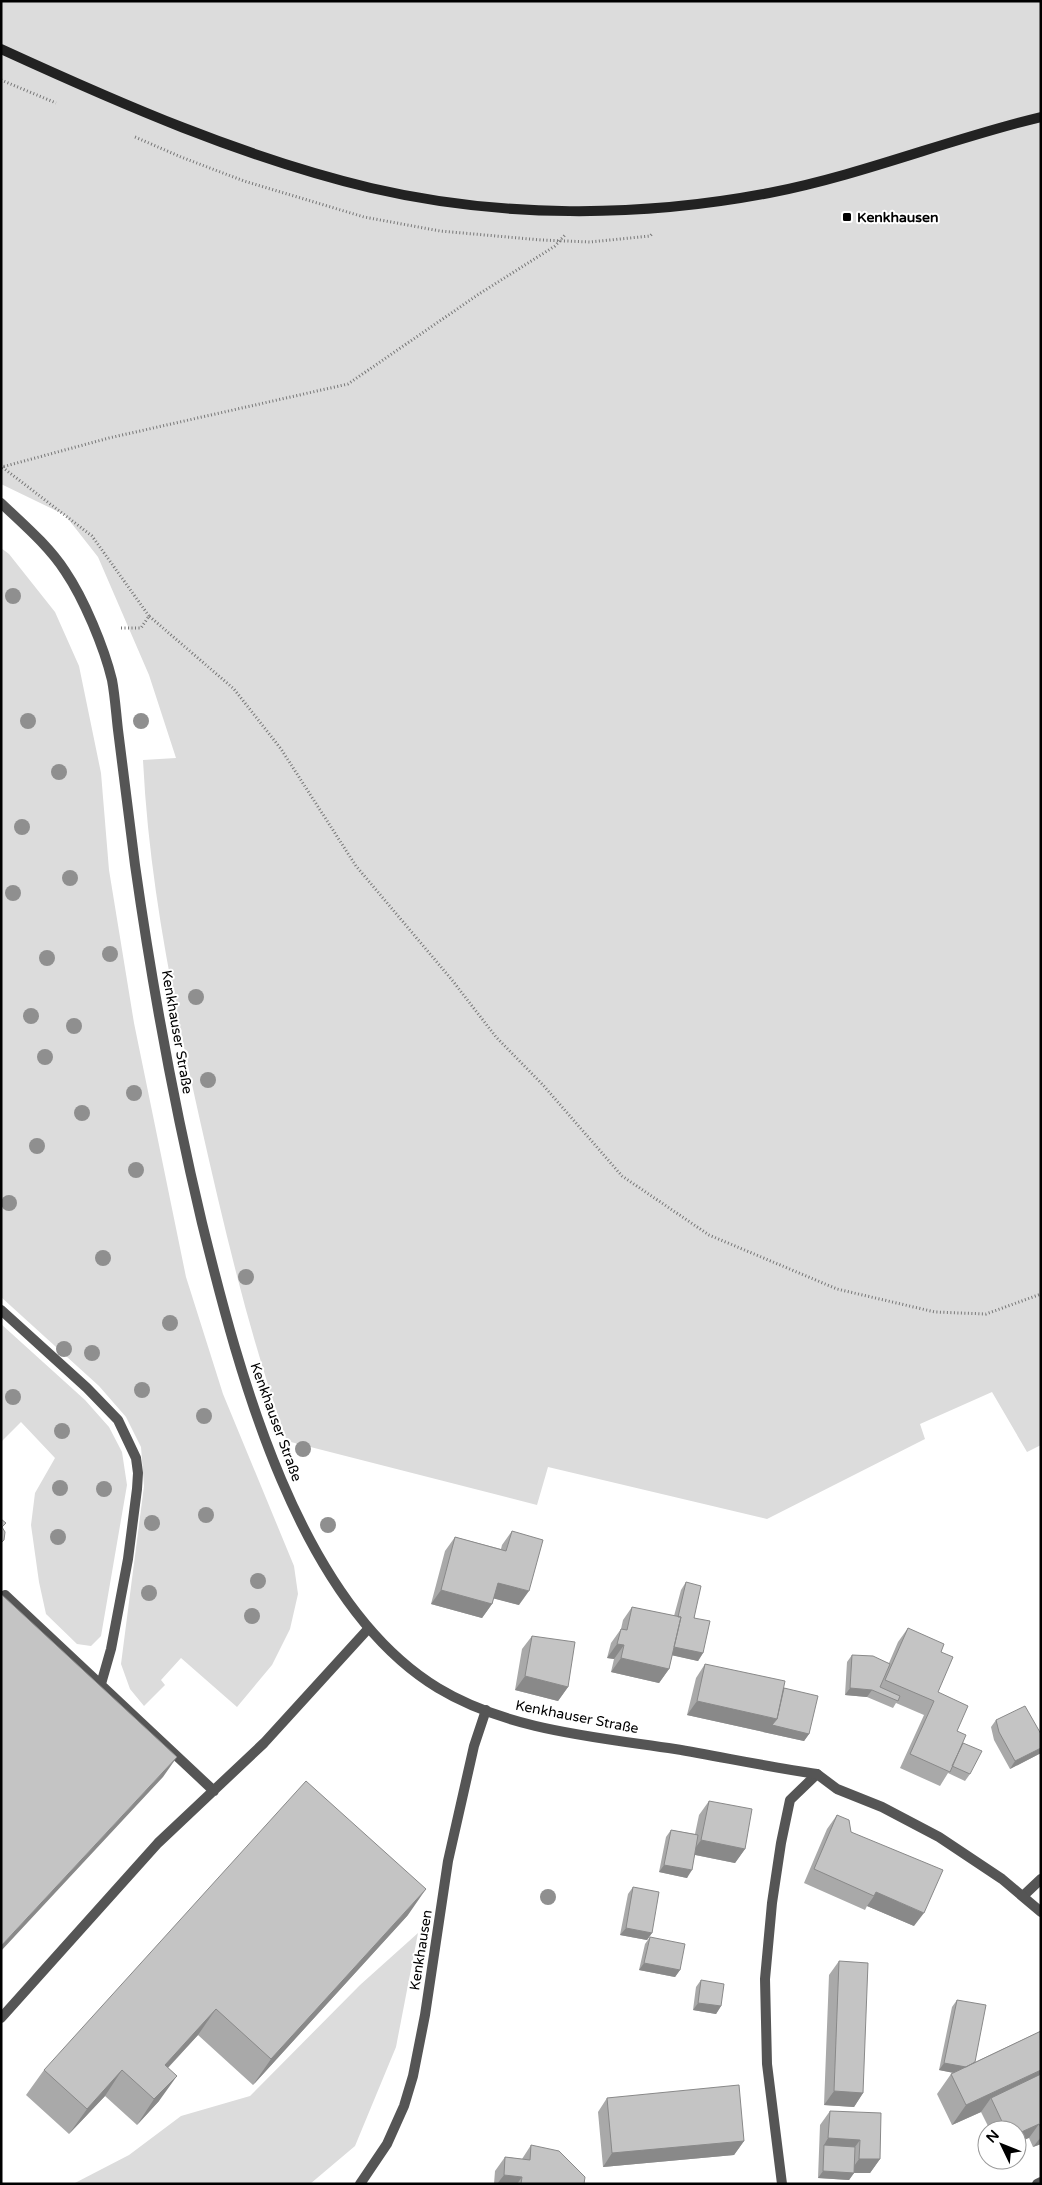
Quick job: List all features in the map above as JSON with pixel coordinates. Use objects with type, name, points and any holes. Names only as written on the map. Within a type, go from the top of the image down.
[{"type":"main road","points":[[1,49],[92,90],[204,136],[278,162],[372,188],[431,200],[498,208],[588,211],[655,208],[768,193],[823,181],[1041,117]]},
{"type":"street","name":"Kenkhauser Straße","points":[[1,503],[40,540],[64,569],[89,614],[112,678],[143,921],[166,1056],[190,1172],[224,1314],[253,1404],[291,1504],[326,1566],[368,1629],[393,1654],[427,1681],[455,1697],[486,1710],[553,1728],[817,1774],[837,1789],[882,1808],[939,1837],[1023,1896],[1041,1912]]},
{"type":"street","points":[[1,1310],[88,1388],[118,1420],[136,1458],[138,1473],[137,1489],[128,1559],[111,1649],[101,1684]]},
{"type":"street","points":[[5,1595],[214,1791]]},
{"type":"street","points":[[1,2018],[158,1842],[264,1743],[368,1629]]},
{"type":"street","name":"Kenkhausen","points":[[360,2184],[387,2144],[404,2106],[413,2076],[425,2015],[450,1851],[474,1746],[486,1710]]},
{"type":"street","points":[[782,2184],[767,2064],[765,1979],[780,1843],[790,1800],[817,1774]]},
{"type":"street","points":[[1023,1896],[1041,1879]]},
{"type":"street","points":[[1037,2184],[1041,2182]]},
{"type":"path","points":[[588,211],[555,246],[479,294],[348,384],[109,438],[2,468],[92,536],[149,616],[234,688],[281,749],[356,866],[452,980],[496,1037],[543,1085],[622,1176],[709,1235],[837,1289],[935,1312],[986,1314],[1041,1294]]},
{"type":"path","points":[[98,640],[108,628],[141,628],[149,616]]},
{"type":"shaded area","points":[[1,1],[1041,1],[1041,1445],[1027,1452],[992,1392],[920,1424],[925,1439],[767,1519],[548,1467],[537,1505],[287,1441],[261,1363],[229,1244],[191,1080],[164,944],[151,852],[143,760],[176,758],[149,675],[98,557],[65,515],[1,484]]},
{"type":"shaded area","points":[[1,548],[9,554],[55,612],[79,666],[101,773],[109,870],[134,1023],[186,1277],[223,1394],[294,1566],[298,1594],[290,1629],[272,1665],[237,1707],[181,1658],[161,1680],[165,1685],[144,1706],[130,1689],[121,1664],[144,1486],[141,1447],[126,1417],[99,1386],[1,1297]]},
{"type":"shaded area","points":[[1,1324],[85,1400],[109,1427],[122,1452],[127,1485],[101,1636],[91,1646],[77,1644],[46,1614],[39,1582],[31,1525],[35,1493],[55,1458],[21,1422],[1,1442]]},
{"type":"shaded area","points":[[418,1933],[396,2047],[355,2146],[310,2184],[73,2184],[129,2155],[181,2116],[250,2096],[360,1985]]},
{"type":"building","points":[[1,1519],[6,1523],[2,1527],[5,1532],[4,1540],[1,1543]]},
{"type":"building","points":[[512,1531],[543,1540],[529,1591],[498,1583],[492,1604],[441,1590],[455,1537],[506,1551]]},
{"type":"building","points":[[686,1582],[701,1586],[694,1618],[710,1621],[703,1653],[674,1647],[681,1617],[678,1617]]},
{"type":"building","points":[[1,1594],[177,1757],[1,1946]]},
{"type":"building","points":[[632,1607],[681,1617],[669,1669],[621,1658],[624,1645],[617,1644],[621,1629],[627,1630]]},
{"type":"building","points":[[908,1628],[944,1644],[941,1652],[953,1657],[938,1692],[968,1706],[957,1731],[966,1735],[950,1772],[910,1754],[934,1701],[885,1680]]},
{"type":"building","points":[[532,1636],[575,1642],[568,1687],[525,1676]]},
{"type":"building","points":[[852,1655],[873,1656],[890,1664],[880,1687],[900,1696],[898,1701],[872,1690],[850,1688]]},
{"type":"building","points":[[705,1664],[785,1681],[777,1719],[697,1701]]},
{"type":"building","points":[[784,1688],[818,1696],[809,1734],[772,1725],[777,1719]]},
{"type":"building","points":[[1025,1706],[1041,1734],[1041,1748],[1015,1761],[999,1732],[996,1720]]},
{"type":"building","points":[[963,1743],[982,1751],[970,1774],[952,1766]]},
{"type":"building","points":[[306,1781],[426,1889],[271,2059],[216,2009],[165,2065],[177,2076],[154,2099],[122,2070],[87,2109],[44,2070]]},
{"type":"building","points":[[709,1801],[752,1809],[745,1849],[701,1840]]},
{"type":"building","points":[[837,1815],[849,1820],[851,1832],[943,1870],[924,1913],[876,1892],[874,1896],[814,1869]]},
{"type":"building","points":[[671,1830],[698,1835],[692,1870],[664,1865]]},
{"type":"building","points":[[633,1887],[659,1892],[652,1933],[626,1928]]},
{"type":"building","points":[[650,1937],[685,1944],[680,1970],[644,1963]]},
{"type":"building","points":[[839,1961],[868,1963],[863,2093],[834,2091]]},
{"type":"building","points":[[701,1980],[724,1984],[721,2006],[698,2003]]},
{"type":"building","points":[[957,2000],[986,2005],[975,2062],[966,2067],[944,2063]]},
{"type":"building","points":[[1041,2031],[1041,2070],[966,2105],[951,2074]]},
{"type":"building","points":[[1041,2074],[1041,2128],[1039,2124],[1027,2129],[1027,2120],[1001,2120],[991,2098]]},
{"type":"building","points":[[739,2085],[744,2141],[612,2153],[607,2098]]},
{"type":"building","points":[[830,2111],[881,2113],[880,2159],[859,2159],[860,2140],[828,2138]]},
{"type":"building","points":[[531,2145],[559,2151],[585,2177],[584,2184],[521,2184],[522,2177],[504,2175],[505,2157],[530,2160]]},
{"type":"building","points":[[824,2145],[855,2147],[854,2173],[823,2171]]},
{"type":"place","name":"Kenkhausen","points":[[847,217]]}]
